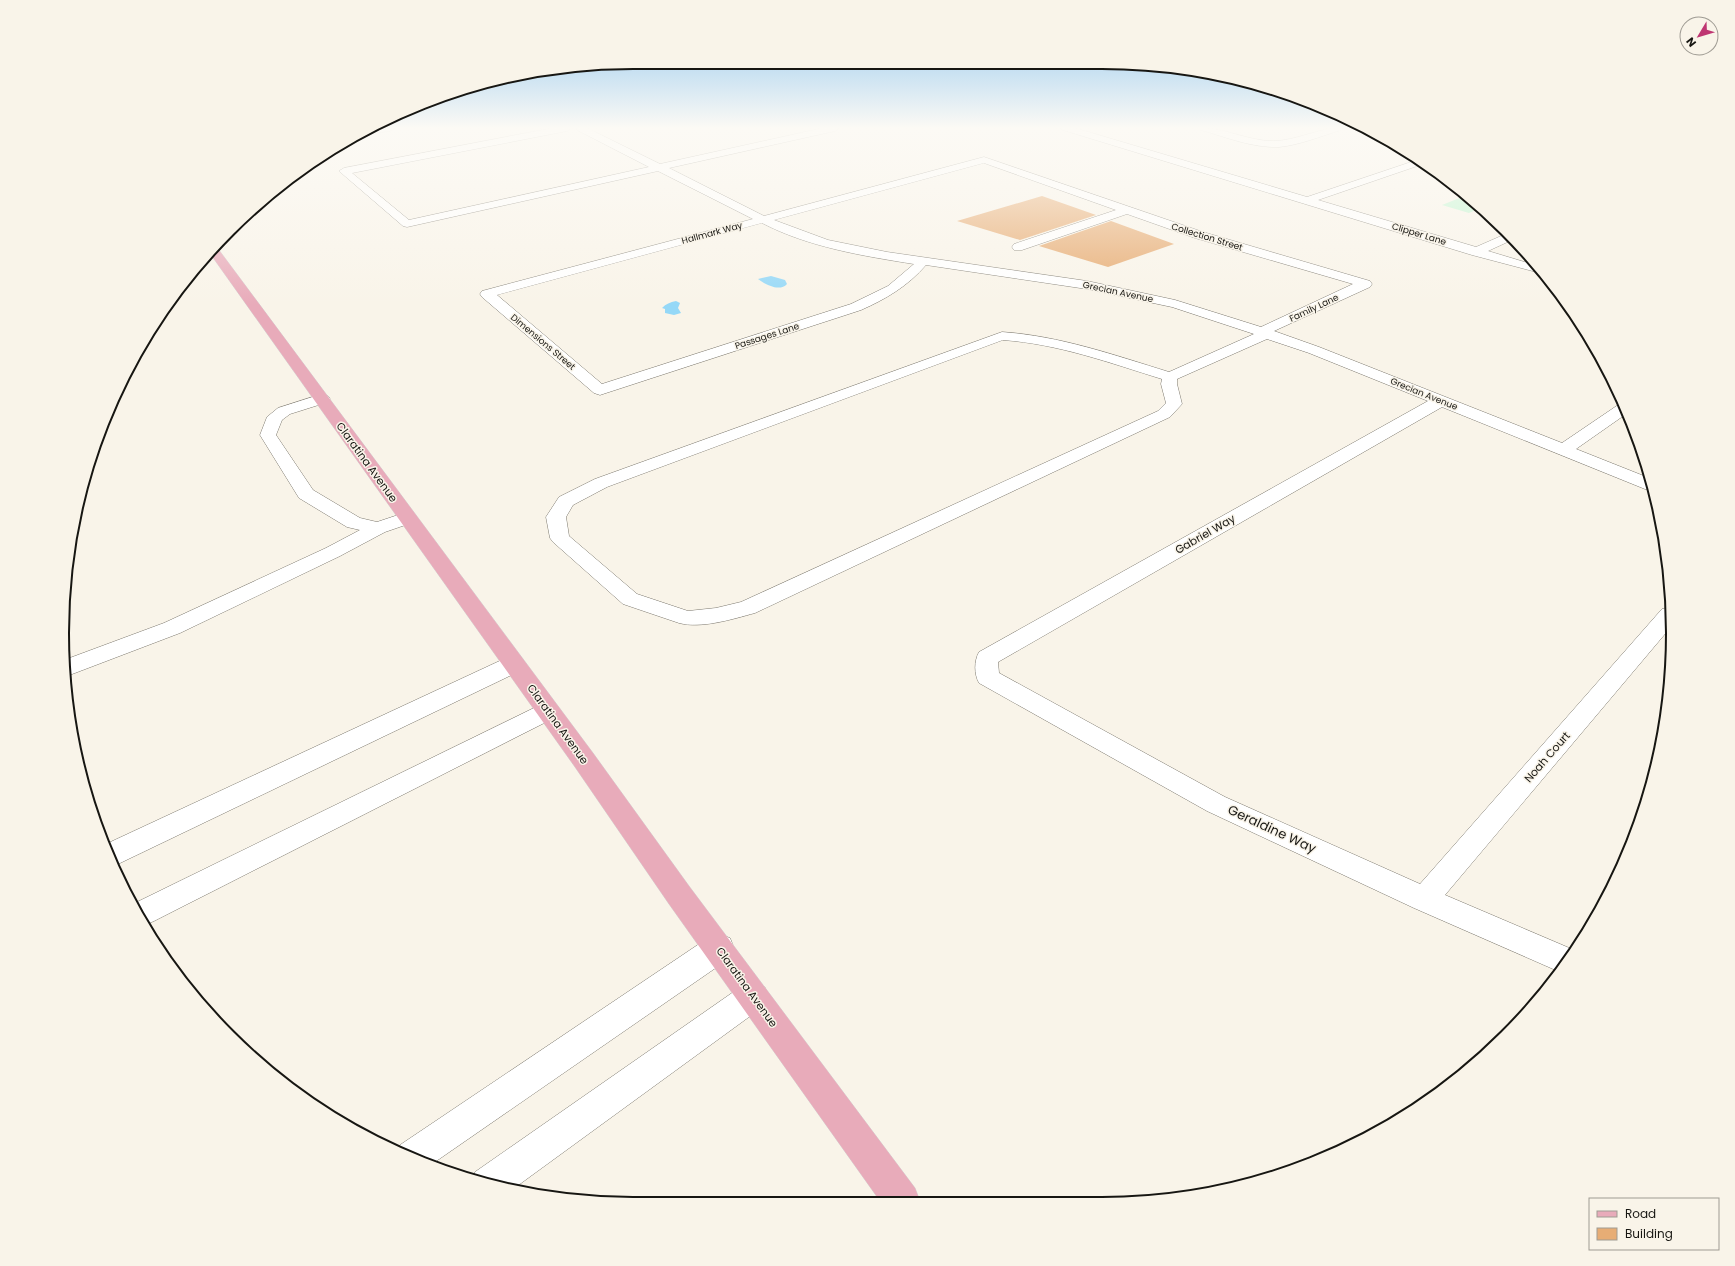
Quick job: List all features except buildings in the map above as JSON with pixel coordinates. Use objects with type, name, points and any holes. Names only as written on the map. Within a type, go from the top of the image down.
[{"type":"main road","name":"Claratina Avenue","points":[[216,253],[899,1197]]},
{"type":"street","points":[[363,187],[408,224],[571,187]]},
{"type":"street","name":"Grecian Avenue","points":[[698,187],[763,220],[799,235],[825,243],[861,251],[1043,278],[1116,291],[1182,306],[1266,332],[1646,483]]},
{"type":"street","name":"Hallmark Way","points":[[487,294],[884,187]]},
{"type":"street","name":"Collection Street","points":[[1061,187],[1198,235],[1322,270],[1365,284]]},
{"type":"street","name":"Clipper Lane","points":[[1265,187],[1532,268]]},
{"type":"street","points":[[1308,200],[1346,187]]},
{"type":"street","points":[[1018,247],[1126,210]]},
{"type":"street","points":[[1476,252],[1505,239]]},
{"type":"street","name":"Passages Lane","points":[[600,390],[856,307],[884,295],[905,281],[923,261]]},
{"type":"street","name":"Family Lane","points":[[1170,377],[1365,284]]},
{"type":"street","name":"Dimensions Street","points":[[487,294],[600,390]]},
{"type":"street","points":[[1002,336],[1018,336],[1058,343],[1170,377],[1169,384],[1174,404],[1164,414],[746,608],[716,615],[687,618],[630,599],[560,538],[556,517],[566,501],[602,483],[1002,336]]},
{"type":"street","points":[[322,399],[284,411],[276,417],[268,435],[306,494],[354,523],[378,528]]},
{"type":"street","name":"Gabriel Way","points":[[987,677],[987,658],[1440,401]]},
{"type":"street","points":[[1563,450],[1620,411]]},
{"type":"street","points":[[70,667],[172,628],[333,552],[378,528],[407,518]]},
{"type":"street","name":"Noah Court","points":[[1424,899],[1666,619]]},
{"type":"street","points":[[114,853],[514,664]]},
{"type":"street","name":"Geraldine Way","points":[[987,677],[1216,804],[1424,899],[1562,959]]},
{"type":"street","points":[[144,912],[548,711]]},
{"type":"street","points":[[417,1154],[719,948]]},
{"type":"street","points":[[495,1180],[753,996]]},
{"type":"green space","points":[[1460,198],[1475,210],[1469,213],[1442,205]]},
{"type":"water","points":[[771,276],[785,280],[787,284],[777,288],[758,279]]},
{"type":"water","points":[[676,301],[680,303],[678,308],[681,313],[674,315],[665,313],[665,309],[662,308],[668,303]]}]
